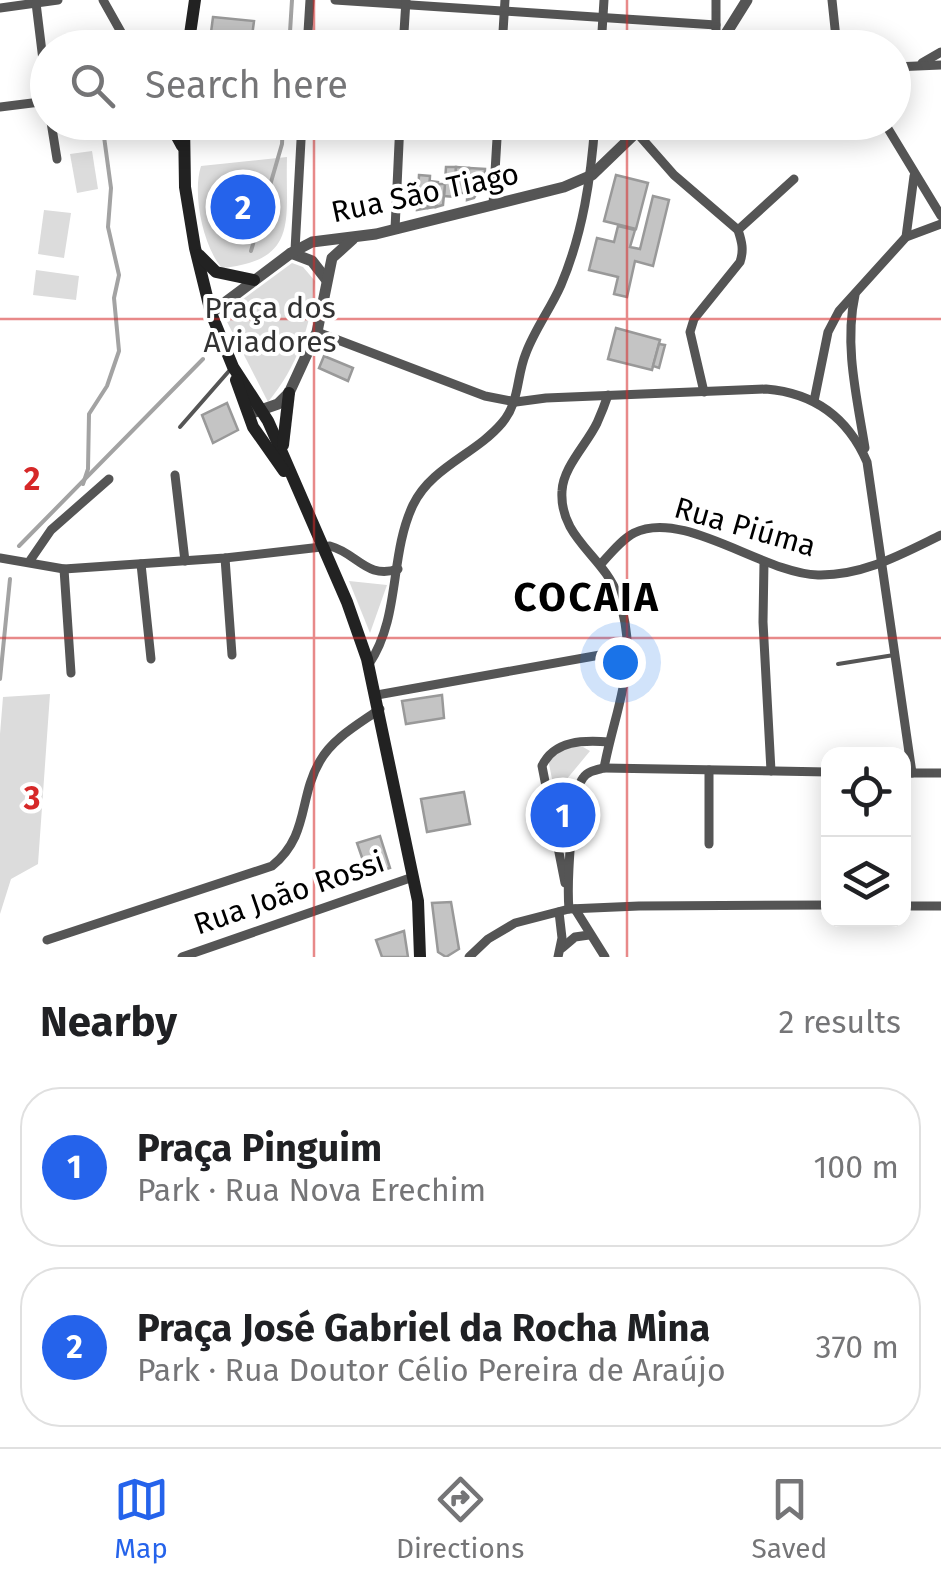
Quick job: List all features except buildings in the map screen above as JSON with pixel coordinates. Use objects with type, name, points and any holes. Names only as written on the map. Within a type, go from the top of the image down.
[{"type":"main road","points":[[180,0],[192,16]]},
{"type":"main road","points":[[190,30],[195,0]]},
{"type":"main road","points":[[180,140],[184,148]]},
{"type":"main road","points":[[184,140],[185,188],[210,313],[254,411],[284,458],[369,664],[413,877],[420,957]]},
{"type":"main road","points":[[195,248],[216,272],[254,280]]},
{"type":"main road","points":[[284,458],[282,433],[289,393]]},
{"type":"main road","points":[[254,411],[270,454],[292,481]]},
{"type":"main road","points":[[419,916],[431,957]]},
{"type":"street","points":[[0,8],[58,0]]},
{"type":"street","points":[[102,0],[120,30]]},
{"type":"street","points":[[308,30],[310,0]]},
{"type":"street","points":[[335,0],[716,25]]},
{"type":"street","points":[[503,30],[505,0]]},
{"type":"street","points":[[602,30],[604,0]]},
{"type":"street","points":[[716,0],[716,30]]},
{"type":"street","points":[[728,30],[747,0]]},
{"type":"street","points":[[832,0],[835,30]]},
{"type":"street","points":[[36,3],[39,30]]},
{"type":"street","points":[[405,30],[406,3]]},
{"type":"street","points":[[920,64],[941,52]]},
{"type":"street","points":[[911,65],[941,65]]},
{"type":"street","points":[[0,107],[30,103]]},
{"type":"street","points":[[54,140],[57,159]]},
{"type":"street","points":[[301,140],[293,252],[312,262],[326,279]]},
{"type":"street","points":[[395,229],[399,140]]},
{"type":"street","points":[[494,206],[497,140]]},
{"type":"street","points":[[369,664],[388,626],[416,499],[428,483],[494,432],[516,402],[525,355],[560,286],[579,232],[592,175],[595,140]]},
{"type":"street","name":"Rua São Tiago","points":[[210,313],[293,252],[323,239],[395,229],[564,187],[592,175],[630,140]]},
{"type":"street","points":[[643,140],[674,175],[738,230],[743,253],[740,262],[694,319],[690,332],[704,392]]},
{"type":"street","points":[[814,401],[828,332],[839,311],[906,237],[941,220],[894,140]]},
{"type":"street","points":[[906,237],[914,176]]},
{"type":"street","points":[[738,230],[794,178]]},
{"type":"street","points":[[254,411],[278,404],[289,393],[318,332],[326,279],[338,250],[357,237]]},
{"type":"street","points":[[856,292],[850,344],[905,747]]},
{"type":"street","points":[[318,332],[485,396],[516,402],[786,390],[814,401],[845,425],[858,441],[866,462]]},
{"type":"street","points":[[604,768],[627,682],[628,650],[617,594],[601,564],[573,534],[566,520],[562,490],[608,395]]},
{"type":"street","points":[[176,476],[185,562]]},
{"type":"street","points":[[29,562],[51,530],[109,478]]},
{"type":"street","name":"Rua Piúma","points":[[601,564],[633,534],[665,527],[795,573],[816,575],[840,574],[880,564],[941,535]]},
{"type":"street","points":[[0,558],[64,570],[185,562],[323,546],[338,548],[378,572],[398,570]]},
{"type":"street","points":[[330,562],[351,556]]},
{"type":"street","points":[[225,558],[232,654]]},
{"type":"street","points":[[764,562],[763,622],[771,771]]},
{"type":"street","points":[[141,564],[151,659]]},
{"type":"street","points":[[64,570],[71,673]]},
{"type":"street","points":[[47,940],[272,866],[284,856],[298,834],[317,765],[378,702],[628,650]]},
{"type":"street","points":[[568,895],[542,766],[549,754],[563,745],[592,740],[609,742]]},
{"type":"street","points":[[559,954],[568,910],[578,786],[588,773],[604,768],[821,772]]},
{"type":"street","points":[[709,770],[709,844]]},
{"type":"street","points":[[911,773],[941,773]]},
{"type":"street","name":"Rua João Rossi","points":[[182,957],[413,877]]},
{"type":"street","points":[[469,957],[488,939],[515,923],[568,910],[821,905]]},
{"type":"street","points":[[911,906],[941,906]]},
{"type":"street","points":[[568,910],[605,957]]},
{"type":"street","points":[[559,954],[575,936],[589,936]]},
{"type":"lane","points":[[180,427],[232,367]]},
{"type":"lane","points":[[838,664],[894,655]]},
{"type":"green space","points":[[92,151],[98,189],[77,193],[70,154]]},
{"type":"green space","points":[[287,157],[286,218],[276,246],[247,264],[222,268],[209,247],[201,219],[201,166]]},
{"type":"green space","points":[[44,210],[71,213],[64,258],[38,254]]},
{"type":"green space","name":"Praça dos Aviadores","points":[[292,263],[303,267],[315,281],[313,298],[295,360],[268,402],[223,314]]},
{"type":"green space","points":[[36,270],[79,276],[76,300],[33,295]]},
{"type":"green space","points":[[349,581],[387,585],[370,633]]},
{"type":"green space","points":[[50,694],[38,864],[11,879],[0,914],[3,697]]},
{"type":"green space","points":[[569,747],[590,751],[566,780],[566,849],[548,759]]},
{"type":"waterway","points":[[290,30],[292,0]]},
{"type":"waterway","points":[[83,484],[88,469],[89,414],[107,386],[119,351],[114,298],[119,275],[108,227],[111,188],[104,140]]},
{"type":"waterway","points":[[251,251],[282,140]]},
{"type":"waterway","points":[[19,546],[203,359]]},
{"type":"waterway","points":[[0,679],[10,579]]},
{"type":"place","name":"Praça José Gabriel da Rocha Mina","points":[[243,207]]},
{"type":"place","name":"Praça Pinguim","points":[[563,815]]},
{"type":"district","name":"COCAIA","points":[[587,598]]}]
